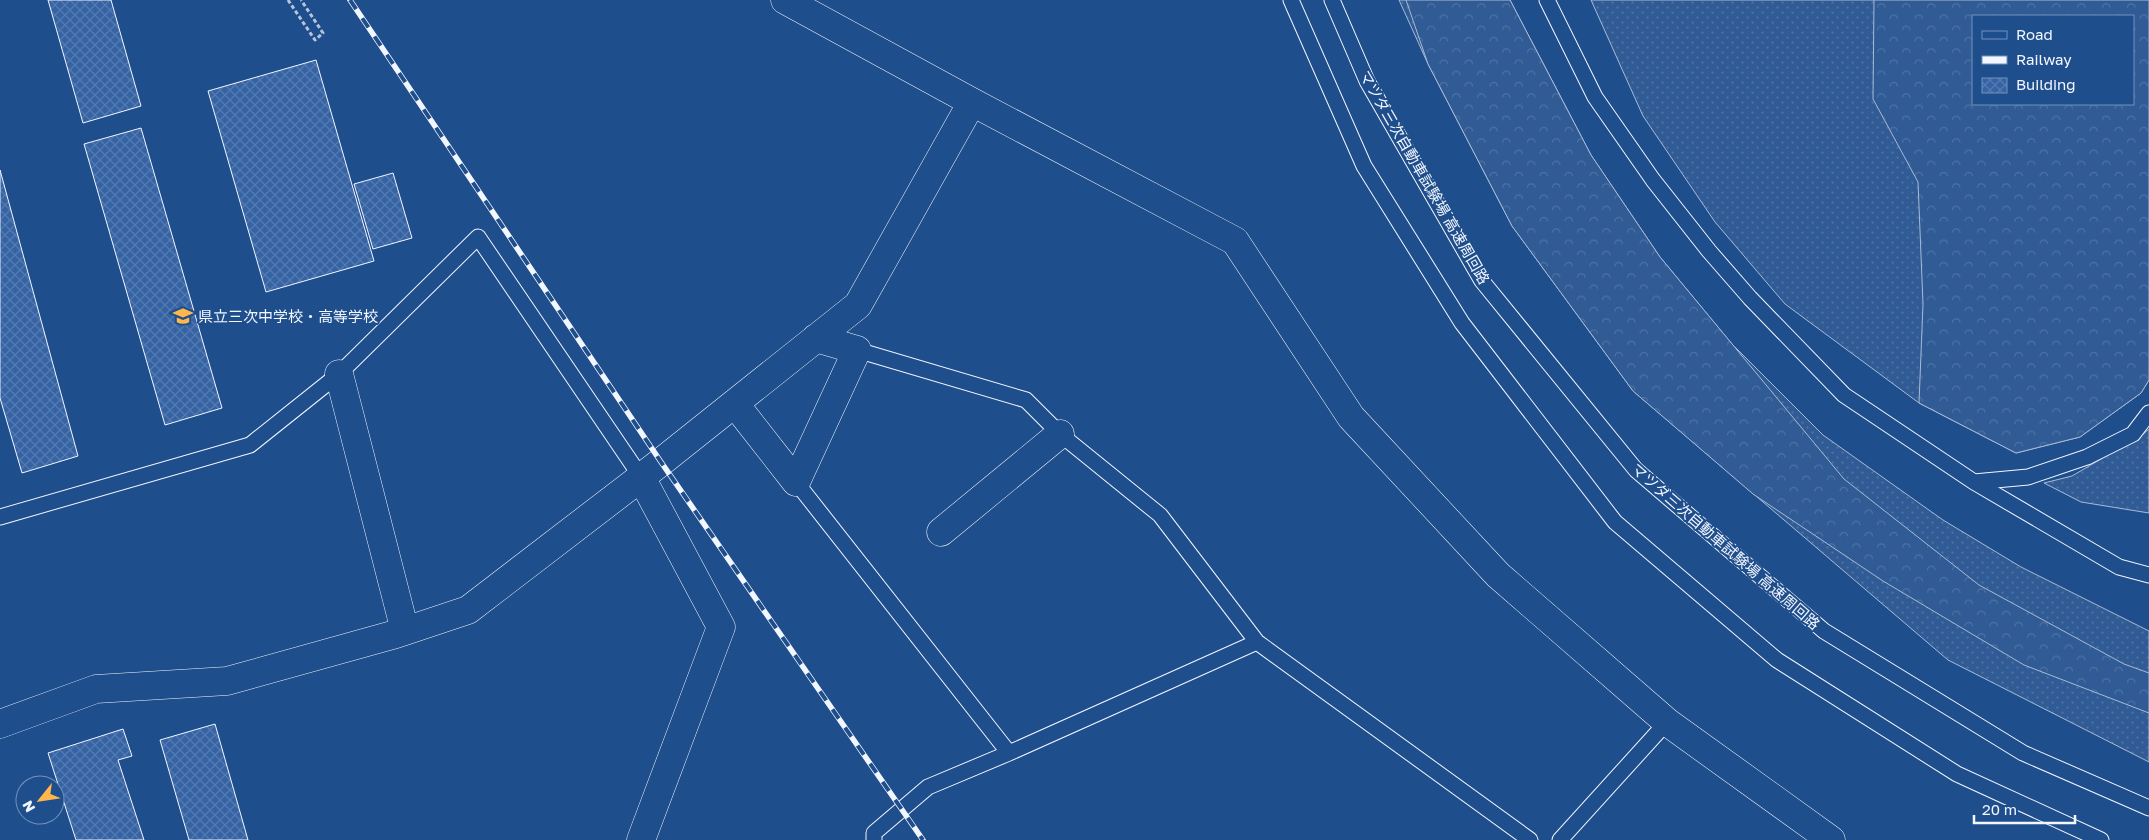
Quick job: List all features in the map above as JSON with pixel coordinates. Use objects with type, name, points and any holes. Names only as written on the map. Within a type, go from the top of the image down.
[{"type":"street","points":[[785,0],[1235,242],[1351,417],[1498,575],[1667,722],[1831,840]]},
{"type":"street","points":[[0,724],[96,689],[227,681],[405,632],[468,610],[641,478],[858,305],[972,102]]},
{"type":"street","points":[[735,404],[796,482],[857,350],[816,338]]},
{"type":"street","points":[[339,374],[405,632]]},
{"type":"street","points":[[941,532],[1060,434]]},
{"type":"street","points":[[641,478],[721,627],[641,840]]},
{"type":"lane","points":[[1291,0],[1364,166],[1462,323],[1616,522],[1777,660],[1957,774],[2100,840]]},
{"type":"lane","name":"マツダ三次自動車試験場 高速周回路","points":[[1332,0],[1367,81],[1482,281],[1636,470],[1824,631],[2023,753],[2149,808]]},
{"type":"lane","points":[[1546,0],[1595,97],[1653,180],[1709,251],[1744,291],[1844,395],[1974,482],[2119,567],[2149,575]]},
{"type":"lane","points":[[0,517],[250,445],[339,374],[478,237],[641,478]]},
{"type":"lane","points":[[857,350],[1026,400],[1060,434],[1160,515],[1257,642],[1530,840]]},
{"type":"lane","points":[[1974,482],[2028,478],[2087,456],[2133,434],[2149,413]]},
{"type":"lane","points":[[796,482],[1009,753]]},
{"type":"lane","points":[[874,840],[874,833],[928,787],[1009,753],[1257,642]]},
{"type":"lane","points":[[1560,840],[1667,722]]},
{"type":"path","points":[[288,0],[315,40],[323,33],[301,0]]},
{"type":"green space","points":[[1399,0],[1510,0],[1591,155],[1660,257],[1732,344],[1823,435],[1943,520],[2021,567],[2149,631],[2149,762],[1948,660],[1633,391],[1512,226],[1428,64]]},
{"type":"green space","points":[[1406,0],[1510,0],[1591,155],[1660,257],[1844,479],[1979,585],[2124,664],[2149,673],[2149,713],[2024,665],[1883,581],[1753,494],[1633,391],[1512,226],[1428,64]]},
{"type":"green space","points":[[1591,0],[2149,0],[2149,380],[2141,393],[2080,437],[2016,453],[1919,403],[1785,304],[1715,222],[1643,116]]},
{"type":"green space","points":[[1874,0],[2149,0],[2149,380],[2141,393],[2080,437],[2016,453],[1919,403],[1923,304],[1918,182],[1873,99]]},
{"type":"green space","points":[[2149,429],[2149,513],[2081,502],[2044,483],[2072,476]]},
{"type":"building","points":[[48,0],[111,0],[141,106],[83,123]]},
{"type":"building","points":[[316,60],[374,261],[266,292],[208,91]]},
{"type":"building","points":[[141,128],[222,408],[165,425],[84,144]]},
{"type":"building","points":[[0,170],[78,456],[22,473],[0,398]]},
{"type":"building","points":[[393,173],[412,238],[373,249],[354,184]]},
{"type":"building","points":[[215,724],[248,840],[189,840],[160,740]]},
{"type":"building","points":[[123,729],[132,756],[118,760],[144,840],[76,840],[65,806],[65,775],[55,775],[48,753]]},
{"type":"railway","points":[[350,0],[661,462],[923,840]]},
{"type":"place","name":"県立三次中学校・高等学校","points":[[183,316]]}]
